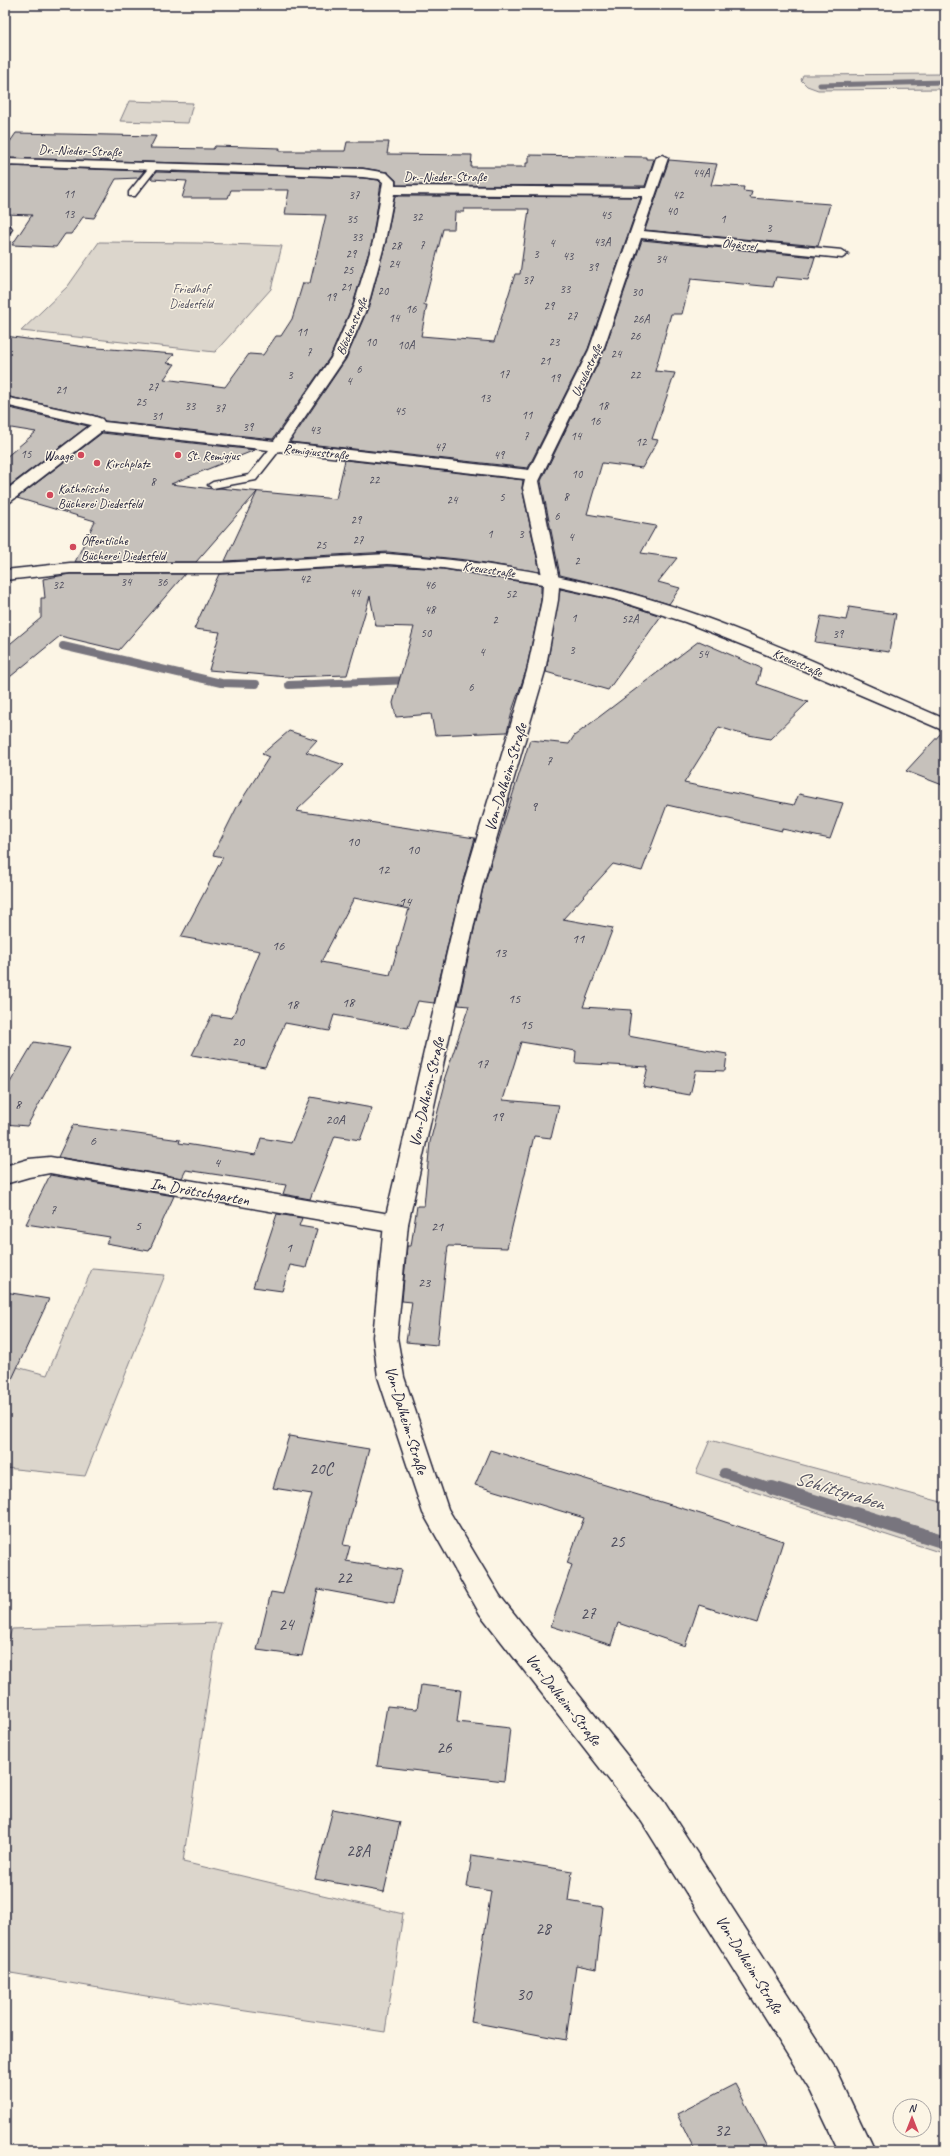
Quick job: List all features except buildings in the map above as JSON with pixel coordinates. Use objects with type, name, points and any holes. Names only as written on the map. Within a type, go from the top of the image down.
[{"type":"street","name":"Ursulastraße","points":[[551,580],[531,488],[534,475],[596,350],[662,158]]},
{"type":"street","name":"Dr.-Nieder-Straße","points":[[5,162],[363,173],[382,176],[389,181],[389,190],[650,192]]},
{"type":"street","name":"Blöckenstraße","points":[[277,447],[338,358],[358,312],[379,242],[389,190]]},
{"type":"street","name":"Ölgässel","points":[[635,234],[842,254]]},
{"type":"street","name":"Remigiusstraße","points":[[5,401],[88,419],[97,422],[99,426],[534,475]]},
{"type":"street","points":[[5,499],[99,426]]},
{"type":"street","name":"Kreuzstraße","points":[[5,574],[70,568],[221,568],[388,559],[466,566],[551,580],[631,599],[710,624],[945,726]]},
{"type":"street","name":"Von-Dalheim-Straße","points":[[551,580],[550,600],[536,671],[472,888],[396,1224],[385,1337],[391,1377],[436,1513],[490,1604],[653,1812],[824,2080],[857,2151]]},
{"type":"street","name":"Im Drötschgarten","points":[[5,1174],[50,1165],[396,1224]]},
{"type":"lane","points":[[132,194],[154,167]]},
{"type":"lane","points":[[214,485],[252,478],[277,447]]},
{"type":"green space","points":[[945,74],[945,89],[818,90],[807,86],[801,80],[803,75]]},
{"type":"green space","points":[[129,101],[193,103],[188,123],[120,121]]},
{"type":"green space","name":"Friedhof Diedesfeld","points":[[99,242],[282,246],[271,289],[215,352],[21,331],[68,286]]},
{"type":"green space","points":[[92,1269],[165,1275],[85,1476],[5,1468],[5,1364],[47,1375]]},
{"type":"green space","points":[[710,1440],[945,1503],[945,1554],[696,1473]]},
{"type":"green space","points":[[221,1623],[216,1641],[183,1862],[403,1914],[385,2032],[146,1996],[5,1972],[5,1649],[12,1629]]},
{"type":"waterway","points":[[820,85],[945,82]]},
{"type":"waterway","points":[[63,646],[221,683],[256,684]]},
{"type":"waterway","points":[[289,685],[411,680]]},
{"type":"waterway","name":"Schlittgraben","points":[[724,1473],[775,1489]]},
{"type":"waterway","name":"Schlittgraben","points":[[772,1488],[945,1542]]},
{"type":"place","name":"Waage","points":[[81,455]]},
{"type":"place","name":"St. Remigius","points":[[178,455]]},
{"type":"place","name":"Kirchplatz","points":[[97,463]]},
{"type":"place","name":"Katholische Bücherei Diedesfeld","points":[[50,495]]},
{"type":"place","name":"Öffentliche Bücherei Diedesfeld","points":[[73,547]]}]
